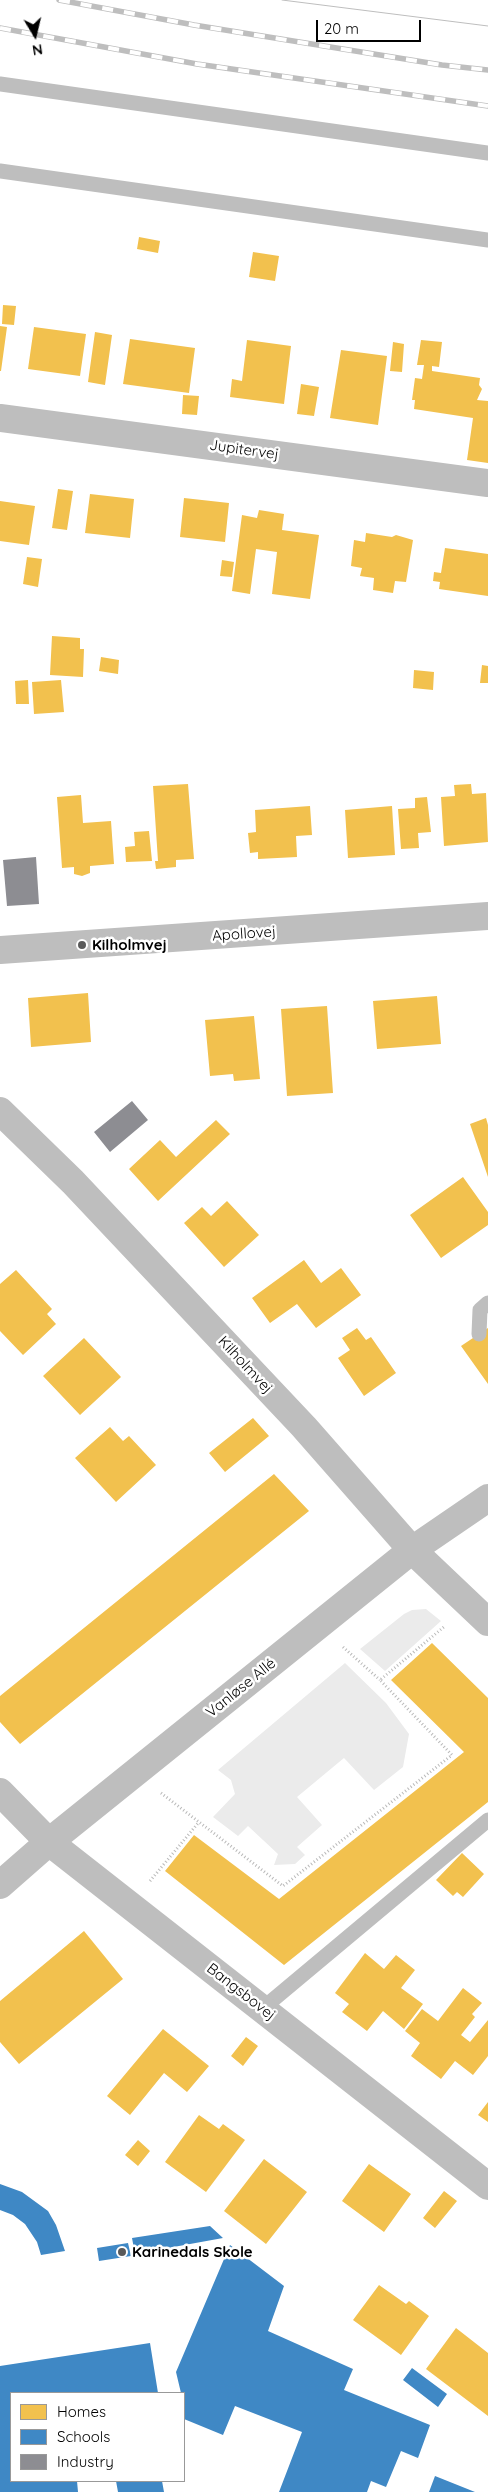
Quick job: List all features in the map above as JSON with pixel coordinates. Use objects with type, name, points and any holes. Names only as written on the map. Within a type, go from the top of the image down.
[{"type":"street","name":"Jupitervej","points":[[0,418],[488,483]]},
{"type":"street","name":"Apollovej","points":[[0,950],[488,916]]},
{"type":"street","name":"Kilholmvej","points":[[0,1111],[73,1182],[304,1427],[412,1550],[479,1614]]},
{"type":"street","name":"Vanløse Allé","points":[[0,1885],[49,1842],[412,1550],[488,1498]]},
{"type":"street","name":"Bangsbovej","points":[[0,1792],[49,1842],[488,2186]]},
{"type":"lane","points":[[0,84],[488,152]]},
{"type":"lane","points":[[0,171],[488,240]]},
{"type":"lane","points":[[479,1334],[480,1310],[488,1303]]},
{"type":"lane","points":[[262,2009],[488,1820]]},
{"type":"path","points":[[380,1680],[479,1614]]},
{"type":"path","points":[[135,1773],[284,1886],[452,1755],[380,1680],[320,1625]]},
{"type":"path","points":[[130,1905],[199,1822]]},
{"type":"shaded area","points":[[426,1609],[441,1621],[385,1671],[360,1649],[404,1614],[412,1610]]},
{"type":"shaded area","points":[[345,1663],[386,1703],[409,1734],[403,1767],[374,1790],[344,1758],[297,1797],[322,1825],[297,1847],[305,1855],[295,1864],[274,1865],[278,1854],[248,1826],[238,1836],[213,1817],[235,1794],[231,1780],[218,1770]]},
{"type":"building: Homes","points":[[139,237],[160,241],[158,253],[137,249]]},
{"type":"building: Homes","points":[[253,252],[279,256],[275,281],[249,277]]},
{"type":"building: Homes","points":[[3,305],[16,306],[14,325],[2,324]]},
{"type":"building: Homes","points":[[0,326],[7,327],[1,371],[0,371]]},
{"type":"building: Homes","points":[[34,327],[86,334],[80,376],[28,369]]},
{"type":"building: Homes","points":[[95,332],[112,335],[105,385],[88,382]]},
{"type":"building: Homes","points":[[130,339],[195,348],[189,393],[123,384]]},
{"type":"building: Homes","points":[[247,340],[291,346],[284,404],[230,397],[232,379],[242,381]]},
{"type":"building: Homes","points":[[421,340],[442,342],[439,367],[432,366],[432,371],[480,378],[479,385],[482,389],[477,400],[488,401],[488,463],[467,460],[473,418],[414,409],[415,400],[412,400],[415,378],[422,379],[424,365],[417,365]]},
{"type":"building: Homes","points":[[393,342],[404,344],[402,372],[390,371]]},
{"type":"building: Homes","points":[[341,350],[387,356],[378,425],[330,418]]},
{"type":"building: Homes","points":[[301,384],[319,387],[314,416],[297,414]]},
{"type":"building: Homes","points":[[183,395],[199,396],[197,415],[182,414]]},
{"type":"building: Homes","points":[[58,489],[73,491],[67,530],[52,528]]},
{"type":"building: Homes","points":[[90,494],[134,499],[130,538],[85,533]]},
{"type":"building: Homes","points":[[184,498],[229,503],[225,542],[180,537]]},
{"type":"building: Homes","points":[[0,501],[35,506],[29,545],[0,541]]},
{"type":"building: Homes","points":[[259,510],[284,514],[282,530],[319,535],[310,599],[272,594],[277,552],[256,549],[250,594],[232,591],[242,515],[257,518]]},
{"type":"building: Homes","points":[[366,533],[392,537],[396,535],[413,540],[406,582],[395,581],[393,593],[373,590],[374,578],[360,576],[362,568],[351,566],[354,540],[365,542]]},
{"type":"building: Homes","points":[[445,548],[488,554],[488,596],[439,589],[440,582],[433,581],[434,572],[441,573]]},
{"type":"building: Homes","points":[[27,557],[42,559],[38,587],[23,584]]},
{"type":"building: Homes","points":[[222,560],[234,562],[232,577],[220,576]]},
{"type":"building: Homes","points":[[52,636],[80,638],[80,649],[84,649],[83,677],[50,675]]},
{"type":"building: Homes","points":[[101,657],[119,660],[118,674],[99,671]]},
{"type":"building: Homes","points":[[482,665],[488,666],[488,683],[480,683]]},
{"type":"building: Homes","points":[[414,670],[434,672],[433,690],[413,688]]},
{"type":"building: Homes","points":[[28,680],[29,704],[16,704],[15,681]]},
{"type":"building: Homes","points":[[61,680],[64,712],[34,714],[32,682]]},
{"type":"building: Homes","points":[[188,784],[194,859],[176,860],[176,867],[156,869],[155,861],[158,861],[153,786]]},
{"type":"building: Homes","points":[[471,784],[472,794],[486,793],[488,842],[444,846],[441,797],[455,796],[454,785]]},
{"type":"building: Homes","points":[[81,795],[83,823],[111,821],[114,864],[90,866],[90,873],[82,876],[74,874],[74,867],[62,868],[57,797]]},
{"type":"building: Homes","points":[[427,797],[431,832],[418,833],[419,848],[401,849],[398,809],[415,808],[415,798]]},
{"type":"building: Homes","points":[[310,806],[312,835],[296,836],[297,857],[258,859],[258,852],[250,853],[248,833],[256,832],[255,810]]},
{"type":"building: Homes","points":[[392,806],[395,855],[348,858],[345,810]]},
{"type":"building: Homes","points":[[149,831],[152,861],[126,862],[125,847],[135,846],[134,832]]},
{"type":"building: Homes","points":[[88,993],[91,1042],[31,1047],[28,998]]},
{"type":"building: Homes","points":[[437,996],[441,1044],[377,1049],[373,1001]]},
{"type":"building: Homes","points":[[327,1006],[333,1093],[287,1096],[281,1009]]},
{"type":"building: Homes","points":[[254,1016],[260,1079],[234,1081],[233,1074],[210,1076],[205,1020]]},
{"type":"building: Homes","points":[[486,1118],[488,1125],[488,1177],[470,1124]]},
{"type":"building: Homes","points":[[216,1120],[230,1134],[158,1201],[129,1169],[160,1140],[176,1157]]},
{"type":"building: Homes","points":[[463,1177],[488,1212],[488,1225],[441,1258],[410,1215]]},
{"type":"building: Homes","points":[[227,1201],[259,1235],[224,1267],[184,1223],[202,1207],[211,1216]]},
{"type":"building: Homes","points":[[304,1260],[321,1283],[341,1268],[361,1295],[316,1328],[297,1304],[270,1323],[252,1298]]},
{"type":"building: Homes","points":[[16,1270],[52,1309],[47,1314],[56,1324],[23,1355],[0,1331],[0,1284]]},
{"type":"building: Homes","points":[[357,1328],[366,1340],[371,1337],[396,1373],[364,1396],[338,1358],[350,1350],[342,1338]]},
{"type":"building: Homes","points":[[488,1328],[488,1384],[461,1346]]},
{"type":"building: Homes","points":[[84,1338],[121,1377],[80,1415],[43,1376]]},
{"type":"building: Homes","points":[[253,1418],[269,1436],[225,1472],[209,1453]]},
{"type":"building: Homes","points":[[110,1427],[123,1441],[129,1436],[156,1465],[116,1502],[75,1458]]},
{"type":"building: Homes","points":[[274,1474],[309,1511],[20,1744],[0,1722],[0,1696]]},
{"type":"building: Homes","points":[[432,1643],[488,1698],[488,1802],[284,1965],[165,1871],[194,1835],[279,1899],[464,1752],[391,1680]]},
{"type":"building: Homes","points":[[462,1853],[484,1874],[463,1897],[457,1892],[453,1896],[436,1880]]},
{"type":"building: Homes","points":[[84,1931],[123,1979],[19,2064],[0,2042],[0,2001]]},
{"type":"building: Homes","points":[[365,1953],[384,1969],[396,1955],[415,1970],[401,1988],[423,2004],[404,2029],[383,2011],[367,2031],[342,2012],[349,2004],[335,1993]]},
{"type":"building: Homes","points":[[463,1988],[482,2003],[472,2014],[475,2017],[461,2035],[470,2042],[488,2020],[488,2056],[473,2075],[455,2061],[441,2079],[411,2056],[420,2043],[405,2031],[422,2009],[438,2021]]},
{"type":"building: Homes","points":[[163,2029],[209,2066],[187,2092],[164,2073],[130,2115],[107,2096]]},
{"type":"building: Homes","points":[[246,2037],[258,2046],[243,2066],[231,2056]]},
{"type":"building: Homes","points":[[488,2102],[488,2122],[478,2115]]},
{"type":"building: Homes","points":[[199,2115],[219,2129],[223,2124],[245,2140],[206,2192],[165,2162]]},
{"type":"building: Homes","points":[[138,2140],[150,2151],[138,2166],[125,2155]]},
{"type":"building: Homes","points":[[264,2159],[307,2192],[266,2244],[224,2211]]},
{"type":"building: Homes","points":[[369,2164],[411,2194],[384,2232],[342,2201]]},
{"type":"building: Homes","points":[[444,2191],[457,2201],[435,2228],[423,2218]]},
{"type":"building: Homes","points":[[379,2285],[406,2304],[409,2301],[429,2316],[401,2355],[353,2320]]},
{"type":"building: Homes","points":[[456,2328],[488,2353],[488,2416],[426,2369]]},
{"type":"building: Schools","points":[[0,2184],[22,2192],[48,2211],[56,2225],[65,2251],[41,2255],[37,2242],[25,2224],[13,2215],[0,2210]]},
{"type":"building: Schools","points":[[210,2226],[223,2238],[135,2254],[132,2238]]},
{"type":"building: Schools","points":[[128,2243],[131,2256],[99,2261],[97,2248]]},
{"type":"building: Schools","points":[[230,2245],[284,2286],[268,2331],[353,2369],[344,2390],[430,2425],[418,2458],[401,2451],[386,2487],[371,2481],[367,2492],[279,2492],[302,2432],[235,2406],[223,2435],[185,2419],[185,2392],[181,2392],[176,2372]]},
{"type":"building: Schools","points":[[150,2343],[158,2392],[10,2392],[10,2482],[77,2482],[78,2492],[0,2492],[0,2366]]},
{"type":"building: Schools","points":[[412,2368],[447,2394],[438,2407],[403,2380]]},
{"type":"building: Schools","points":[[435,2476],[475,2492],[429,2492]]},
{"type":"building: Schools","points":[[116,2482],[162,2482],[164,2492],[118,2492]]},
{"type":"building: Industry","points":[[36,857],[39,904],[7,906],[3,860]]},
{"type":"building: Industry","points":[[132,1101],[148,1120],[110,1152],[94,1132]]},
{"type":"tram line","points":[[282,0],[488,26]]},
{"type":"railway","points":[[59,0],[194,25],[442,65],[488,70]]},
{"type":"railway","points":[[0,28],[197,64],[488,106]]},
{"type":"place","name":"Kilholmvej","points":[[82,945]]},
{"type":"place","name":"Karinedals Skole","points":[[122,2252]]}]
